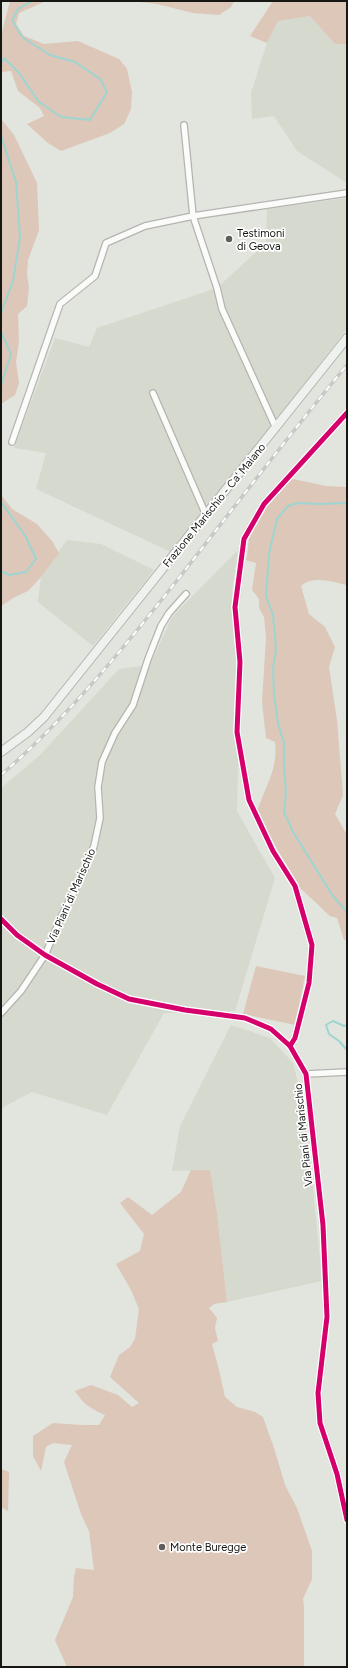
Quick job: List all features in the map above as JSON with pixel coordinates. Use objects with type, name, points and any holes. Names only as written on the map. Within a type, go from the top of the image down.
[{"type":"main road","name":"Frazione Marischio - Ca' Maiano","points":[[1,752],[28,732],[44,717],[347,338]]},
{"type":"street","points":[[184,125],[193,216],[217,288],[222,309],[276,428]]},
{"type":"street","points":[[12,442],[60,304],[95,276],[106,243],[145,226],[193,216],[347,193]]},
{"type":"street","points":[[153,393],[206,515]]},
{"type":"street","points":[[290,1046],[295,1038],[309,983],[312,945],[295,886],[274,851],[249,800],[237,732],[240,662],[235,607],[244,539],[264,504],[347,413]]},
{"type":"street","name":"Via Piani di Marischio","points":[[1,1013],[21,991],[45,955],[62,915],[83,874],[94,846],[100,818],[98,786],[102,762],[115,733],[133,705],[148,658],[161,626],[169,613],[186,594]]},
{"type":"street","name":"Via Piani di Marischio","points":[[1,919],[17,935],[45,955],[97,984],[129,998],[185,1010],[245,1018],[271,1028],[290,1046],[306,1074],[323,1225],[327,1317],[318,1393],[320,1423],[337,1474],[347,1520]]},
{"type":"street","points":[[306,1074],[347,1072]]},
{"type":"shaded area","points":[[10,1],[46,1],[19,13],[16,24],[24,36],[44,44],[78,41],[119,59],[127,69],[132,92],[131,109],[124,124],[110,133],[61,151],[48,143],[27,124],[44,116],[40,108],[18,91],[11,71],[1,72],[1,36]]},
{"type":"shaded area","points":[[131,1],[234,1],[231,7],[219,15],[193,13],[157,4]]},
{"type":"shaded area","points":[[273,1],[347,1],[347,44],[335,44],[310,16],[278,21],[267,43],[250,36]]},
{"type":"shaded area","points":[[310,16],[335,44],[347,44],[347,183],[297,151],[274,116],[252,119],[251,93],[267,43],[278,21]]},
{"type":"shaded area","points":[[1,119],[14,135],[37,183],[39,230],[28,260],[27,274],[29,288],[27,306],[18,314],[19,341],[16,362],[19,383],[15,395],[1,404]]},
{"type":"shaded area","points":[[347,198],[347,329],[171,552],[36,489],[46,453],[14,448],[55,338],[89,347],[97,328],[217,288],[266,243],[267,209]]},
{"type":"shaded area","points":[[293,479],[326,486],[347,487],[347,585],[317,580],[301,586],[309,614],[325,627],[335,647],[329,667],[337,720],[343,795],[335,814],[347,835],[347,940],[344,940],[337,918],[330,916],[299,887],[266,830],[258,809],[271,777],[275,761],[275,742],[266,738],[262,702],[266,637],[264,617],[259,608],[259,599],[252,590],[256,563],[246,560],[249,538],[255,521],[272,498]]},
{"type":"shaded area","points":[[1,495],[12,509],[37,524],[52,541],[59,553],[41,577],[28,591],[1,606]]},
{"type":"shaded area","points":[[67,540],[101,544],[154,570],[93,646],[38,602],[41,577]]},
{"type":"shaded area","points":[[238,550],[232,591],[239,717],[237,811],[275,878],[235,1011],[164,1013],[107,1115],[32,1092],[5,1106],[1,1110],[1,788],[40,755],[119,669],[150,665],[172,617]]},
{"type":"shaded area","points":[[256,966],[305,976],[295,1025],[243,1014]]},
{"type":"shaded area","points":[[231,1025],[270,1038],[293,1063],[306,1114],[322,1281],[227,1302],[217,1213],[210,1170],[172,1171],[180,1126]]},
{"type":"shaded area","points":[[191,1170],[210,1170],[217,1213],[227,1302],[214,1304],[209,1308],[217,1318],[215,1328],[218,1341],[212,1344],[225,1397],[237,1407],[255,1412],[263,1417],[285,1485],[297,1508],[312,1551],[312,1579],[303,1599],[304,1667],[67,1667],[55,1640],[73,1597],[76,1568],[94,1570],[89,1531],[81,1514],[64,1462],[72,1445],[53,1443],[46,1447],[41,1471],[33,1456],[33,1436],[53,1423],[99,1425],[105,1415],[88,1406],[81,1400],[75,1391],[91,1385],[118,1395],[132,1407],[139,1403],[110,1377],[119,1355],[130,1347],[135,1339],[139,1309],[131,1290],[116,1264],[140,1251],[144,1234],[120,1203],[128,1197],[152,1215],[181,1192]]},
{"type":"shaded area","points":[[1,1469],[9,1472],[8,1511],[1,1507]]},
{"type":"waterway","points":[[1,63],[4,58],[19,73],[39,102],[61,117],[90,120],[107,92],[100,79],[75,62],[50,55],[22,37],[12,20],[18,9],[32,1]]},
{"type":"waterway","points":[[1,136],[16,182],[20,237],[13,281],[1,313]]},
{"type":"waterway","points":[[1,332],[11,354],[1,385]]},
{"type":"waterway","points":[[1,502],[26,537],[36,559],[26,572],[9,575],[1,571]]},
{"type":"waterway","points":[[347,503],[298,503],[288,506],[277,519],[269,554],[266,596],[273,615],[276,650],[273,669],[274,695],[278,723],[284,743],[286,792],[284,812],[293,832],[333,896],[347,912]]},
{"type":"waterway","points":[[347,1025],[344,1026],[333,1021],[326,1025],[329,1034],[339,1041],[347,1050]]},
{"type":"railway","points":[[1,775],[48,731],[114,659],[347,365]]},
{"type":"cycle path","points":[[290,1046],[295,1038],[309,983],[312,945],[295,886],[273,851],[249,800],[237,732],[240,662],[235,607],[244,539],[264,504],[347,413]]},
{"type":"cycle path","points":[[1,919],[17,935],[45,955],[97,984],[129,999],[185,1010],[245,1018],[271,1029],[290,1046],[306,1074],[323,1225],[327,1317],[318,1393],[320,1423],[337,1474],[347,1520]]},
{"type":"place","name":"Testimoni di Geova","points":[[229,239]]},
{"type":"place","name":"Monte Buregge","points":[[162,1547]]}]
